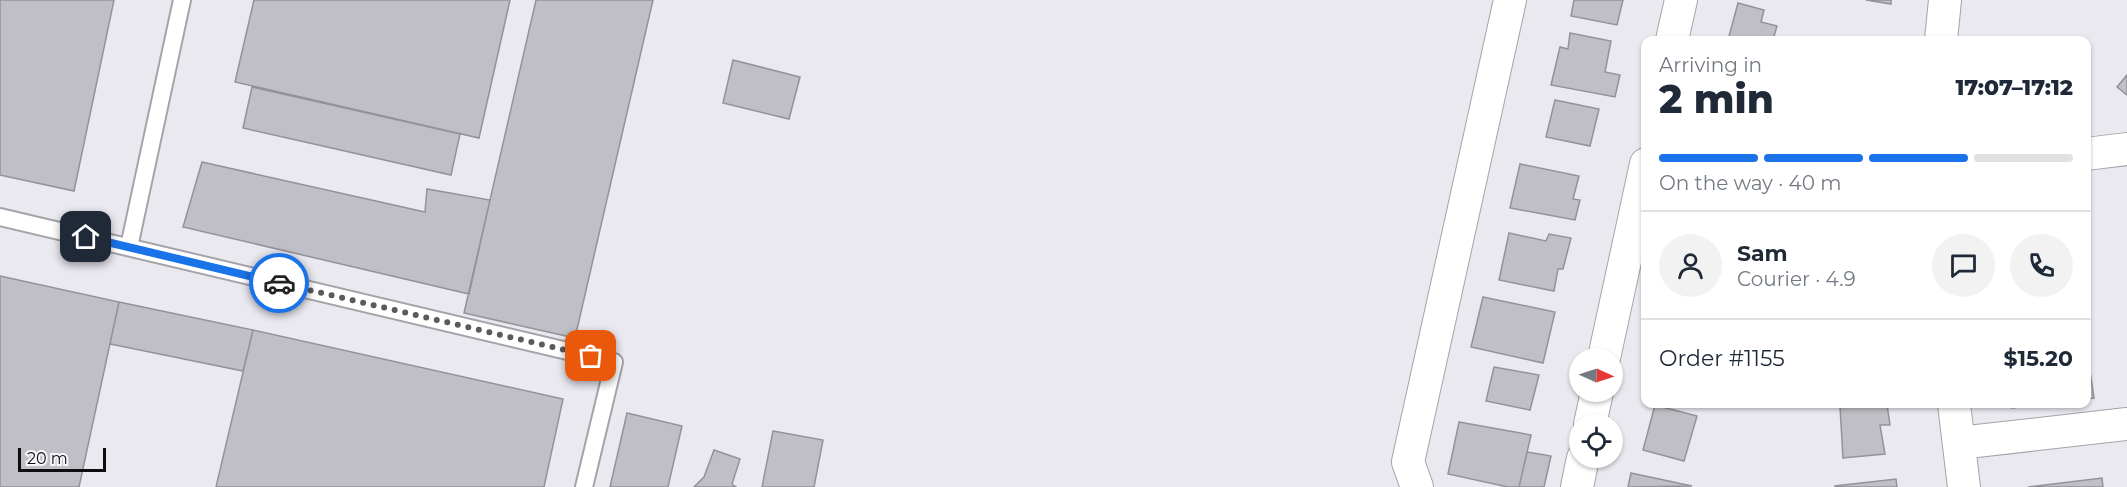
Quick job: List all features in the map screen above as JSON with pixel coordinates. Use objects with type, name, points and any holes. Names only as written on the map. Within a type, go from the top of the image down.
[{"type":"street","points":[[1417,487],[1408,462],[1510,0]]},
{"type":"street","points":[[1673,36],[1681,0]]},
{"type":"street","points":[[1941,36],[1945,0]]},
{"type":"street","points":[[2091,153],[2127,149]]},
{"type":"street","points":[[1606,348],[1641,187]]},
{"type":"street","points":[[1955,408],[1964,487]]},
{"type":"street","points":[[1959,443],[2127,424]]},
{"type":"street","points":[[1577,487],[1581,468]]},
{"type":"lane","points":[[129,248],[182,0]]},
{"type":"lane","points":[[0,217],[614,362],[584,487]]},
{"type":"building","points":[[0,0],[114,0],[74,191],[0,175]]},
{"type":"building","points":[[254,0],[510,0],[479,138],[235,82]]},
{"type":"building","points":[[536,0],[653,0],[575,338],[464,313]]},
{"type":"building","points":[[1574,0],[1623,0],[1617,25],[1571,16]]},
{"type":"building","points":[[1866,0],[1891,0],[1891,4]]},
{"type":"building","points":[[1738,3],[1764,10],[1761,22],[1777,26],[1774,36],[1729,36]]},
{"type":"building","points":[[1570,33],[1611,41],[1605,72],[1620,75],[1615,97],[1551,85],[1560,47],[1568,49]]},
{"type":"building","points":[[733,60],[800,77],[789,119],[723,103]]},
{"type":"building","points":[[2127,75],[2127,95],[2117,87]]},
{"type":"building","points":[[252,87],[460,134],[451,175],[243,128]]},
{"type":"building","points":[[1555,100],[1599,109],[1590,146],[1546,137]]},
{"type":"building","points":[[202,162],[425,212],[427,189],[490,200],[469,294],[183,227]]},
{"type":"building","points":[[1520,164],[1579,176],[1573,199],[1580,200],[1575,220],[1510,208]]},
{"type":"building","points":[[1509,233],[1546,241],[1549,234],[1571,238],[1563,269],[1558,269],[1554,291],[1499,280]]},
{"type":"building","points":[[0,276],[119,302],[79,487],[0,487]]},
{"type":"building","points":[[1483,297],[1555,312],[1543,363],[1471,347]]},
{"type":"building","points":[[119,302],[253,330],[243,371],[110,344]]},
{"type":"building","points":[[253,330],[563,399],[544,487],[216,487]]},
{"type":"building","points":[[1494,367],[1539,375],[1530,410],[1486,401]]},
{"type":"building","points":[[2091,378],[2094,398],[2091,398]]},
{"type":"building","points":[[1654,408],[1666,408],[1697,416],[1684,461],[1643,450]]},
{"type":"building","points":[[1840,408],[1888,408],[1890,425],[1880,425],[1885,454],[1843,458]]},
{"type":"building","points":[[627,413],[682,426],[668,487],[610,487]]},
{"type":"building","points":[[1459,422],[1531,435],[1519,487],[1508,487],[1448,474]]},
{"type":"building","points":[[773,431],[823,440],[814,487],[762,487]]},
{"type":"building","points":[[714,450],[740,459],[732,484],[736,487],[694,487],[704,477]]},
{"type":"building","points":[[1527,452],[1551,456],[1544,487],[1519,487]]},
{"type":"building","points":[[1631,473],[1692,486],[1628,487]]},
{"type":"building","points":[[2102,478],[2103,487],[2028,487]]},
{"type":"building","points":[[1896,479],[1897,487],[1835,487],[1835,486]]},
{"type":"way so far","points":[[279,283],[591,356]]},
{"type":"route","points":[[86,237],[279,283]]}]
